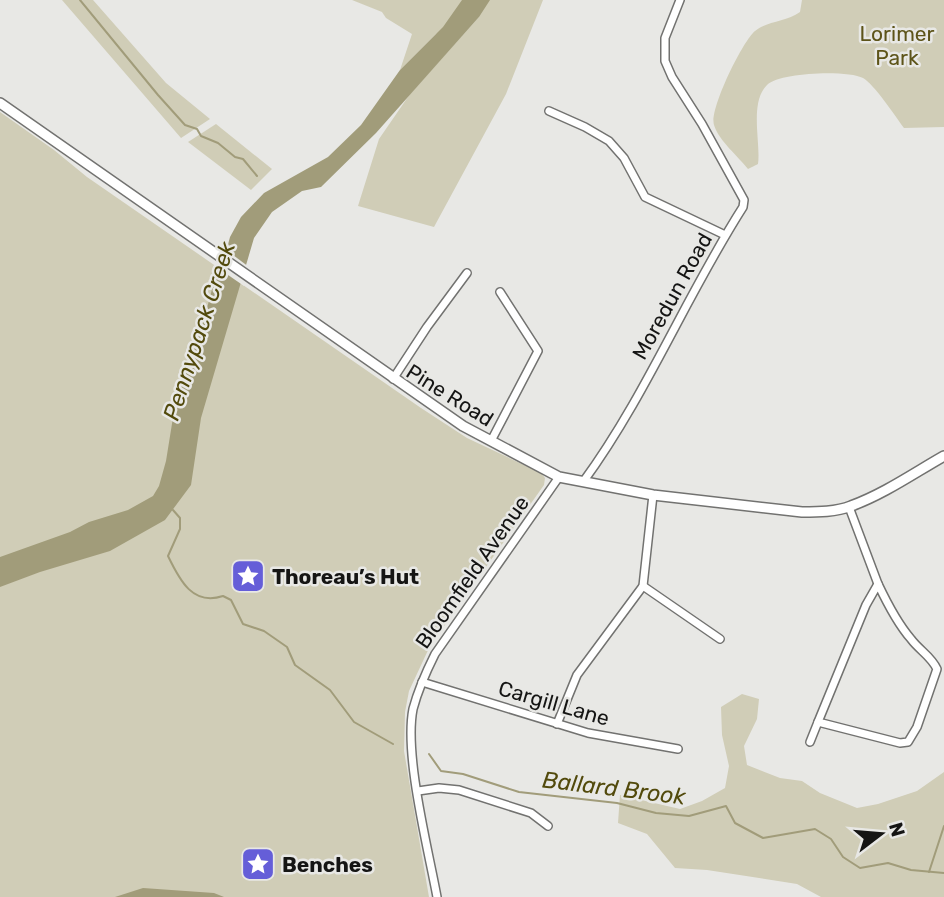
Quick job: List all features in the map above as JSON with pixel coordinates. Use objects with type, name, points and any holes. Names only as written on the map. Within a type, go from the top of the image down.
[{"type":"street","name":"Moredun Road","points":[[583,482],[612,442],[743,207],[744,200],[702,124],[671,77],[665,61],[665,38],[680,0]]},
{"type":"street","name":"Pine Road","points":[[0,103],[463,426],[559,477],[653,495],[802,512],[849,507],[884,491],[944,456]]},
{"type":"street","points":[[549,111],[609,141],[624,158],[645,197],[725,235]]},
{"type":"street","points":[[393,379],[467,273]]},
{"type":"street","points":[[491,441],[538,351],[500,292]]},
{"type":"street","name":"Bloomfield Avenue","points":[[437,897],[418,791],[411,731],[413,710],[435,654],[559,477]]},
{"type":"street","points":[[557,724],[577,675],[643,586],[653,495]]},
{"type":"street","points":[[818,722],[900,743],[908,742],[917,727],[937,669],[933,660],[911,640],[878,584],[849,507]]},
{"type":"street","points":[[810,742],[866,605],[878,584]]},
{"type":"street","points":[[643,586],[720,639]]},
{"type":"street","name":"Cargill Lane","points":[[422,682],[588,733],[678,749]]},
{"type":"street","points":[[418,791],[439,788],[459,790],[531,813],[548,827]]},
{"type":"green space","points":[[62,0],[93,0],[166,83],[210,119],[181,138]]},
{"type":"green space","points":[[352,0],[543,0],[506,94],[434,227],[358,206],[379,139],[410,94],[479,17],[436,34],[400,70],[412,34],[386,18],[382,12]]},
{"type":"green space","name":"Lorimer Park","points":[[802,0],[944,0],[944,127],[904,128],[872,86],[855,75],[814,74],[785,77],[767,85],[758,102],[758,164],[748,169],[716,131],[716,106],[728,76],[749,38],[760,28],[800,12]]},
{"type":"green space","points":[[0,112],[87,177],[421,408],[467,438],[541,473],[545,478],[544,485],[430,646],[409,691],[405,712],[404,751],[429,897],[0,897]]},
{"type":"green space","points":[[216,124],[272,169],[251,190],[188,142]]},
{"type":"green space","points":[[742,694],[759,699],[757,719],[744,746],[747,765],[780,778],[802,781],[820,793],[857,808],[917,791],[944,772],[944,897],[821,897],[797,884],[707,870],[675,868],[647,834],[618,823],[620,795],[680,809],[725,788],[729,766],[722,735],[721,707]]},
{"type":"shaded area","points":[[462,0],[490,0],[479,17],[376,133],[321,187],[302,191],[272,212],[254,238],[201,418],[191,485],[165,520],[110,551],[0,587],[0,557],[70,532],[89,522],[128,510],[153,496],[159,486],[166,461],[175,405],[202,327],[215,278],[221,271],[230,237],[241,217],[264,193],[328,157],[361,125],[400,70],[443,27]]},
{"type":"shaded area","points":[[143,888],[214,893],[224,897],[115,897]]},
{"type":"pier","points":[[225,249],[249,267],[244,286],[218,268]]},
{"type":"waterway","points":[[80,0],[185,125],[197,129],[201,136],[243,159],[257,176]]},
{"type":"waterway","name":"Ballard Brook","points":[[173,510],[180,518],[180,529],[168,556],[189,589],[203,597],[223,596],[231,600],[243,624],[264,631],[287,647],[295,665],[330,690],[354,722],[393,744]]},
{"type":"waterway","name":"Ballard Brook","points":[[429,754],[441,771],[463,774],[519,792],[617,803],[656,813],[689,816],[726,806],[735,823],[763,838],[815,829],[831,839],[843,857],[860,868],[888,863],[911,870],[944,873]]},
{"type":"waterway","points":[[929,872],[944,826]]},
{"type":"place","name":"Thoreau’s Hut","points":[[248,576]]},
{"type":"place","name":"Benches","points":[[258,864]]},
{"type":"water label","name":"Pennypack Creek","points":[[199,331]]}]
